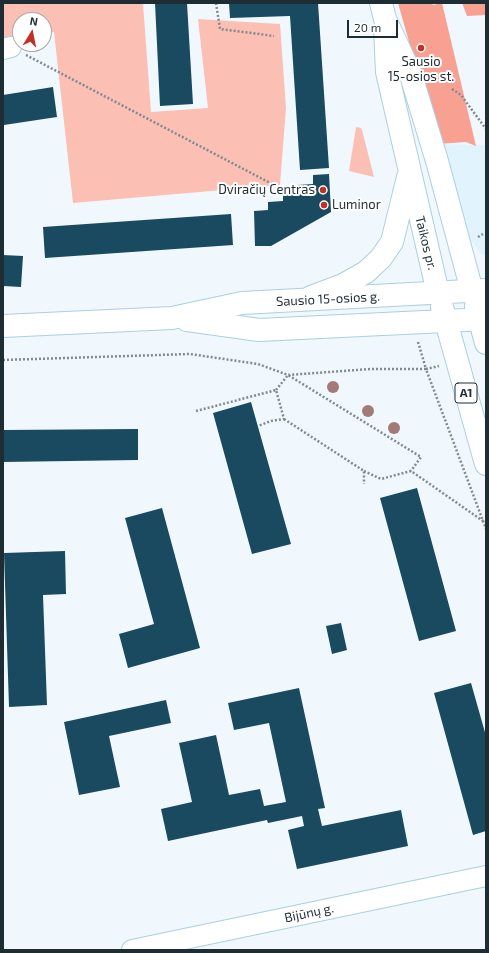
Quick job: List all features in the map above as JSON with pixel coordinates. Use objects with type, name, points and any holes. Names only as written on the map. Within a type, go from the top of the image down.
[{"type":"main road","name":"Taikos pr.","points":[[383,11],[387,72],[409,172],[438,293],[486,464]]},
{"type":"main road","name":"Taikos pr.","points":[[383,11],[410,72],[479,291],[486,343]]},
{"type":"main road","points":[[304,300],[343,285],[366,272],[381,258],[392,242],[409,172]]},
{"type":"main road","name":"Sausio 15-osios g.","points":[[3,326],[172,318],[242,303],[479,291]]},
{"type":"main road","name":"Sausio 15-osios g.","points":[[172,318],[259,330],[482,319]]},
{"type":"street","name":"Bijūnų g.","points":[[132,950],[486,876]]},
{"type":"path","points":[[216,3],[220,29],[274,36]]},
{"type":"path","points":[[7,48],[274,185]]},
{"type":"path","points":[[452,90],[461,95],[486,129]]},
{"type":"path","points":[[3,360],[190,354],[258,364],[288,375],[421,457],[411,471],[380,479],[364,471],[284,419],[276,390]]},
{"type":"path","points":[[196,411],[276,390],[288,375],[370,369],[426,369],[486,529]]},
{"type":"path","points":[[258,426],[271,421],[284,419]]},
{"type":"path","points":[[364,471],[364,484]]},
{"type":"path","points":[[411,471],[484,522]]},
{"type":"shaded area","points":[[3,3],[143,3],[151,112],[208,108],[198,19],[280,24],[286,108],[280,185],[73,203],[54,32],[52,32],[52,12],[12,12],[12,38],[3,39]]},
{"type":"shaded area","points":[[398,3],[432,3],[433,5],[442,3],[476,146],[466,142],[438,144]]},
{"type":"shaded area","points":[[462,3],[486,3],[486,15],[467,16]]},
{"type":"shaded area","points":[[356,127],[361,128],[362,130],[374,177],[349,171]]},
{"type":"shaded area","points":[[438,144],[486,145],[486,256],[480,253],[464,230]]},
{"type":"building","points":[[155,3],[187,3],[193,104],[160,106]]},
{"type":"building","points":[[229,3],[318,3],[329,168],[300,170],[290,16],[230,18]]},
{"type":"building","points":[[53,87],[57,117],[4,125],[3,95]]},
{"type":"building","points":[[329,174],[331,212],[271,246],[255,246],[254,211],[268,210],[268,202],[283,201],[283,194],[299,193],[298,185],[313,184],[313,175]]},
{"type":"building","points":[[231,214],[233,245],[45,258],[43,227]]},
{"type":"building","points":[[3,255],[23,256],[21,287],[3,286]]},
{"type":"building","points":[[251,402],[291,544],[252,554],[213,413]]},
{"type":"building","points":[[138,429],[138,460],[3,462],[3,430]]},
{"type":"building","points":[[417,488],[456,631],[419,641],[380,498]]},
{"type":"building","points":[[162,508],[200,648],[128,668],[119,634],[154,624],[125,518]]},
{"type":"building","points":[[65,551],[66,594],[43,595],[47,705],[9,707],[4,553]]},
{"type":"building","points":[[341,623],[347,650],[332,654],[326,626]]},
{"type":"building","points":[[471,683],[486,736],[486,831],[473,835],[434,693]]},
{"type":"building","points":[[299,688],[325,808],[318,809],[322,826],[401,810],[408,846],[297,869],[288,830],[304,826],[302,816],[268,823],[267,820],[168,841],[161,809],[192,802],[179,743],[216,735],[229,795],[260,789],[264,806],[286,802],[269,723],[234,730],[228,703]]},
{"type":"building","points":[[166,700],[171,723],[109,736],[120,787],[79,795],[64,722]]},
{"type":"place","name":"Sausio 15-osios st.","points":[[421,48]]},
{"type":"place","name":"Dviračių Centras","points":[[323,190]]},
{"type":"place","name":"Luminor","points":[[324,205]]}]
